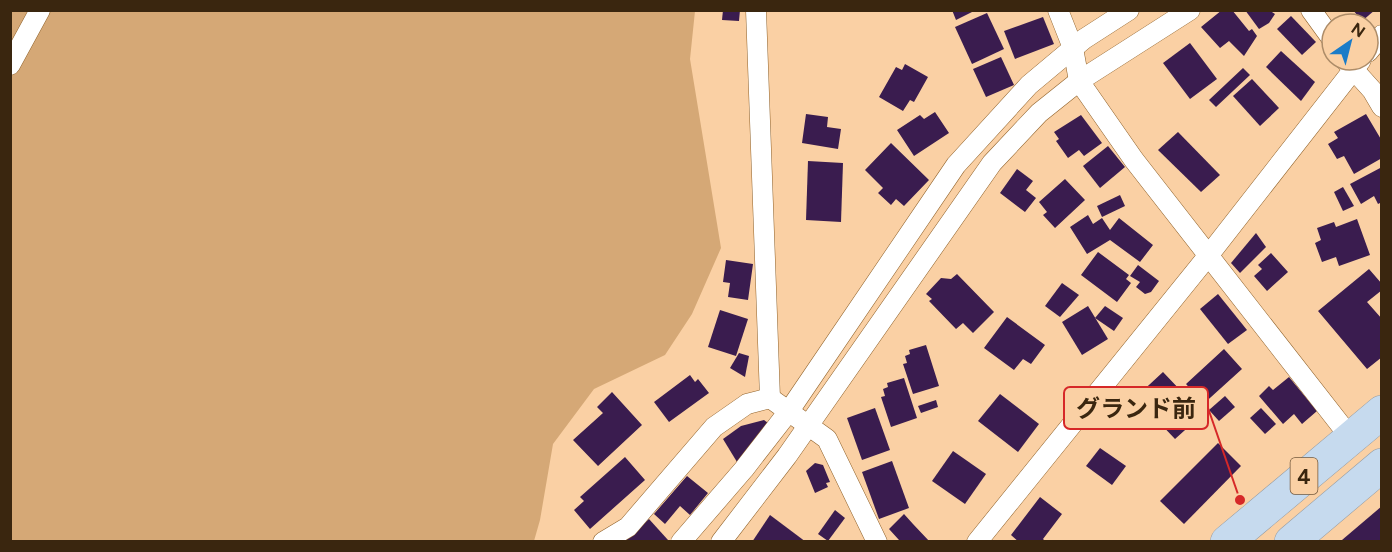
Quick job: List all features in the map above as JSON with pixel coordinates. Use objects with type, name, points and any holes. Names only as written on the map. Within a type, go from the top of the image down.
[{"type":"highway","name":"4","points":[[1227,542],[1350,436],[1382,412]]},
{"type":"highway","name":"4","points":[[1291,542],[1382,465]]},
{"type":"street","points":[[10,65],[40,10]]},
{"type":"street","points":[[756,10],[770,398]]},
{"type":"street","points":[[1058,10],[1073,48],[1079,81],[1134,160],[1350,436]]},
{"type":"street","points":[[681,542],[744,470],[789,411],[956,165],[991,123],[1029,85],[1073,48],[1129,10]]},
{"type":"street","points":[[721,542],[787,456],[992,163],[1039,113],[1079,81],[1190,10]]},
{"type":"street","points":[[1311,10],[1320,22]]},
{"type":"street","points":[[977,542],[1208,256],[1347,72]]},
{"type":"street","points":[[1359,72],[1382,107]]},
{"type":"street","points":[[603,542],[628,527],[714,427],[747,404],[770,398],[827,439],[877,542]]},
{"type":"shaded area","points":[[10,11],[695,11],[690,59],[721,248],[692,314],[665,355],[594,389],[553,444],[540,520],[534,541],[11,541]]},
{"type":"building","points":[[723,10],[740,10],[739,21],[722,20]]},
{"type":"building","points":[[952,10],[976,10],[956,20]]},
{"type":"building","points":[[1222,10],[1232,10],[1249,31],[1252,29],[1257,36],[1244,56],[1229,41],[1220,48],[1201,27]]},
{"type":"building","points":[[1245,10],[1269,10],[1275,14],[1269,23],[1259,29]]},
{"type":"building","points":[[1353,10],[1375,10],[1373,12],[1355,12]]},
{"type":"building","points":[[987,13],[1004,49],[972,64],[955,27]]},
{"type":"building","points":[[1291,16],[1316,42],[1302,55],[1277,29]]},
{"type":"building","points":[[1043,17],[1054,44],[1015,59],[1004,31]]},
{"type":"building","points":[[1190,43],[1217,79],[1190,99],[1163,63]]},
{"type":"building","points":[[1281,51],[1315,82],[1301,101],[1266,67]]},
{"type":"building","points":[[1001,57],[1014,85],[986,97],[973,69]]},
{"type":"building","points":[[905,64],[928,77],[914,102],[910,100],[903,111],[879,97],[896,67],[902,70]]},
{"type":"building","points":[[1243,68],[1250,75],[1216,107],[1209,100]]},
{"type":"building","points":[[1252,79],[1279,108],[1260,126],[1233,96]]},
{"type":"building","points":[[935,112],[949,133],[914,156],[897,130],[920,115],[924,119]]},
{"type":"building","points":[[806,114],[828,117],[827,127],[841,129],[838,149],[802,143]]},
{"type":"building","points":[[1366,114],[1382,141],[1382,158],[1354,174],[1344,156],[1337,159],[1328,144],[1338,138],[1334,132]]},
{"type":"building","points":[[1081,115],[1102,143],[1084,156],[1079,150],[1068,158],[1056,141],[1059,139],[1054,132]]},
{"type":"building","points":[[1178,132],[1220,175],[1201,192],[1158,150]]},
{"type":"building","points":[[891,143],[929,180],[904,206],[896,199],[891,205],[878,193],[883,188],[865,170]]},
{"type":"building","points":[[1108,146],[1125,167],[1100,188],[1083,166]]},
{"type":"building","points":[[808,161],[843,163],[841,222],[806,220]]},
{"type":"building","points":[[1382,167],[1382,202],[1378,204],[1374,196],[1361,204],[1350,184]]},
{"type":"building","points":[[1017,169],[1033,181],[1026,190],[1036,198],[1025,212],[1000,193]]},
{"type":"building","points":[[1065,179],[1085,200],[1055,228],[1043,215],[1047,212],[1039,202]]},
{"type":"building","points":[[1343,187],[1354,206],[1343,211],[1334,192]]},
{"type":"building","points":[[1120,195],[1125,206],[1102,217],[1097,206]]},
{"type":"building","points":[[1088,215],[1093,224],[1102,218],[1110,230],[1119,218],[1153,245],[1140,262],[1110,240],[1087,254],[1070,227]]},
{"type":"building","points":[[1357,219],[1370,255],[1339,266],[1336,257],[1322,262],[1315,243],[1321,240],[1317,228],[1334,222],[1336,227]]},
{"type":"building","points":[[1256,233],[1266,247],[1240,273],[1231,263]]},
{"type":"building","points":[[1098,252],[1129,275],[1126,279],[1131,283],[1117,302],[1081,275]]},
{"type":"building","points":[[1271,253],[1288,272],[1267,291],[1254,276],[1262,269],[1258,265]]},
{"type":"building","points":[[726,260],[753,264],[748,300],[728,297],[730,283],[723,282]]},
{"type":"building","points":[[1138,265],[1159,281],[1151,292],[1145,294],[1136,287],[1140,282],[1130,276]]},
{"type":"building","points":[[1369,269],[1382,284],[1382,290],[1367,302],[1382,319],[1382,357],[1367,369],[1318,311]]},
{"type":"building","points":[[957,274],[994,312],[973,333],[963,323],[956,329],[929,301],[932,299],[926,294],[941,278],[951,279]]},
{"type":"building","points":[[1062,283],[1079,295],[1060,317],[1045,306]]},
{"type":"building","points":[[1218,294],[1247,330],[1228,344],[1200,309]]},
{"type":"building","points":[[1088,306],[1108,339],[1082,355],[1062,322]]},
{"type":"building","points":[[1105,306],[1123,318],[1114,331],[1095,318]]},
{"type":"building","points":[[720,310],[748,319],[736,356],[708,347]]},
{"type":"building","points":[[1007,317],[1045,345],[1031,364],[1023,359],[1014,370],[984,348]]},
{"type":"building","points":[[926,345],[939,386],[913,394],[903,364],[907,363],[905,356],[910,354],[909,350]]},
{"type":"building","points":[[1224,349],[1242,369],[1200,407],[1191,398],[1195,394],[1186,384]]},
{"type":"building","points":[[739,353],[749,356],[745,377],[730,368]]},
{"type":"building","points":[[1163,372],[1203,414],[1175,439],[1156,419],[1153,422],[1141,409],[1145,406],[1136,397]]},
{"type":"building","points":[[690,375],[695,382],[698,379],[709,393],[669,422],[654,402]]},
{"type":"building","points":[[1289,377],[1317,411],[1302,424],[1294,414],[1283,424],[1259,396],[1269,386],[1273,390]]},
{"type":"building","points":[[904,378],[917,418],[891,427],[881,397],[885,396],[883,389],[888,387],[887,383]]},
{"type":"building","points":[[612,392],[642,425],[598,466],[573,440],[603,413],[597,407]]},
{"type":"building","points":[[1000,394],[1039,424],[1018,452],[978,421]]},
{"type":"building","points":[[1225,396],[1235,407],[1219,421],[1209,410]]},
{"type":"building","points":[[936,400],[938,407],[921,413],[918,406]]},
{"type":"building","points":[[875,408],[890,450],[862,460],[847,418]]},
{"type":"building","points":[[1261,408],[1276,424],[1265,434],[1250,418]]},
{"type":"building","points":[[764,420],[768,423],[737,462],[723,439],[741,426]]},
{"type":"building","points":[[1218,443],[1241,466],[1184,524],[1160,501]]},
{"type":"building","points":[[1100,448],[1126,466],[1112,485],[1086,466]]},
{"type":"building","points":[[953,451],[986,474],[965,504],[932,481]]},
{"type":"building","points":[[625,457],[645,480],[590,529],[574,510],[584,501],[580,497]]},
{"type":"building","points":[[892,461],[909,508],[879,519],[862,472]]},
{"type":"building","points":[[815,463],[823,465],[830,482],[826,483],[828,487],[815,493],[806,471]]},
{"type":"building","points":[[687,476],[708,493],[690,515],[680,506],[665,524],[654,514]]},
{"type":"building","points":[[1040,497],[1062,514],[1043,539],[1046,542],[1019,542],[1011,535]]},
{"type":"building","points":[[1382,506],[1382,542],[1344,542],[1342,540]]},
{"type":"building","points":[[835,510],[845,518],[828,541],[818,534]]},
{"type":"building","points":[[904,514],[930,542],[897,542],[899,540],[889,529]]},
{"type":"building","points":[[770,515],[806,542],[752,542]]},
{"type":"building","points":[[649,519],[668,540],[666,542],[621,542]]},
{"type":"place","name":"グランド前","points":[[1240,500]]}]
